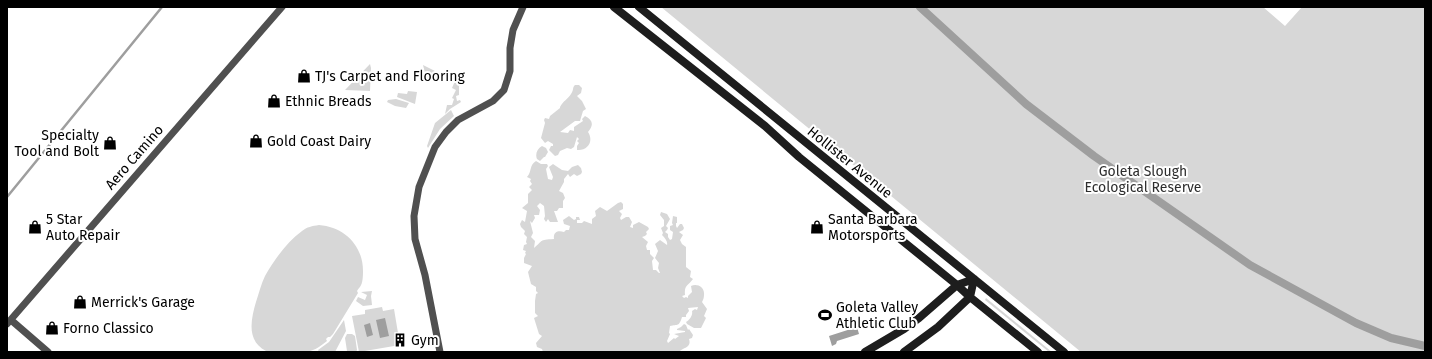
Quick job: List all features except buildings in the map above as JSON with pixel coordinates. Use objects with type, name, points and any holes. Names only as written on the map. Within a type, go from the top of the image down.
[{"type":"main road","name":"Hollister Avenue","points":[[614,7],[766,126],[799,156],[1038,352]]},
{"type":"main road","name":"Hollister Avenue","points":[[639,7],[1064,352]]},
{"type":"main road","points":[[865,352],[920,318],[957,285],[974,279]]},
{"type":"main road","points":[[904,352],[938,327],[970,296],[974,279]]},
{"type":"street","name":"Aero Camino","points":[[9,322],[282,7]]},
{"type":"street","points":[[440,352],[425,275],[415,239],[414,216],[418,187],[435,147],[446,132],[458,120],[493,101],[504,90],[510,71],[510,48],[513,30],[523,7]]},
{"type":"street","points":[[9,322],[48,352]]},
{"type":"green space","name":"Goleta Slough Ecological Reserve","points":[[661,7],[1263,7],[1285,26],[1302,7],[1425,7],[1425,352],[1081,352]]},
{"type":"green space","points":[[370,64],[370,91],[345,90]]},
{"type":"green space","points":[[423,65],[435,71],[432,75],[426,77]]},
{"type":"green space","points":[[448,75],[459,79],[459,95],[456,96],[457,101],[460,100],[461,102],[445,114],[447,105],[452,105],[454,99],[452,98],[456,90],[452,88],[455,81],[447,79]]},
{"type":"green space","points":[[575,85],[579,85],[582,88],[581,93],[577,96],[582,101],[586,109],[583,111],[580,121],[575,121],[560,132],[568,133],[570,130],[574,131],[574,127],[583,121],[582,119],[585,116],[590,119],[592,123],[588,132],[590,135],[590,142],[584,149],[577,150],[579,143],[577,141],[579,139],[577,137],[574,147],[560,151],[558,155],[555,156],[549,150],[553,144],[548,141],[545,143],[541,138],[545,123],[544,120],[545,118],[549,119],[550,116],[560,108],[571,94]]},
{"type":"green space","points":[[408,91],[417,92],[415,104],[397,97],[398,93],[407,94]]},
{"type":"green space","points":[[396,99],[409,103],[406,108],[395,106],[387,102],[388,100]]},
{"type":"green space","points":[[451,110],[454,116],[440,129],[428,148],[427,146],[435,123]]},
{"type":"green space","points":[[542,146],[546,148],[548,152],[540,161],[536,157],[536,153]]},
{"type":"green space","points":[[536,161],[541,164],[547,164],[548,166],[546,169],[548,179],[552,180],[553,177],[549,167],[553,164],[562,170],[568,171],[572,167],[578,165],[582,172],[577,176],[574,174],[570,177],[568,174],[564,179],[559,191],[563,193],[565,198],[563,201],[563,208],[559,208],[557,211],[554,211],[558,222],[550,222],[548,219],[546,222],[544,219],[544,206],[540,203],[537,206],[540,210],[539,215],[534,215],[535,218],[532,223],[530,221],[533,233],[531,237],[535,241],[534,248],[543,240],[554,239],[556,232],[564,232],[569,230],[570,226],[564,224],[563,220],[569,216],[574,220],[576,217],[579,217],[580,220],[577,220],[577,223],[582,223],[584,221],[592,224],[592,219],[596,216],[595,211],[600,207],[607,211],[621,202],[623,204],[623,209],[619,211],[622,214],[620,218],[621,220],[629,217],[632,222],[630,227],[633,228],[633,225],[639,222],[648,227],[649,229],[646,232],[647,234],[642,237],[648,242],[646,246],[647,250],[650,250],[650,254],[654,258],[652,261],[653,270],[660,273],[658,268],[659,263],[655,258],[658,251],[655,244],[660,240],[667,244],[662,235],[663,233],[661,228],[664,226],[664,220],[660,215],[661,212],[667,214],[670,219],[666,226],[668,228],[665,232],[668,234],[670,240],[672,239],[673,232],[670,230],[670,226],[673,225],[673,216],[677,217],[677,228],[680,224],[682,224],[684,228],[679,232],[683,235],[680,240],[686,247],[686,267],[691,271],[690,277],[693,279],[686,287],[685,295],[682,296],[684,298],[688,298],[692,292],[691,286],[700,286],[704,292],[702,302],[707,309],[704,316],[706,318],[701,328],[694,328],[686,322],[691,317],[692,311],[695,309],[697,310],[698,307],[688,308],[689,311],[686,317],[682,317],[678,324],[670,326],[670,334],[667,341],[668,343],[679,336],[674,334],[685,332],[677,330],[684,324],[693,335],[692,338],[689,339],[690,342],[688,346],[679,352],[543,352],[542,349],[537,347],[536,343],[542,336],[539,334],[534,318],[538,316],[535,313],[535,301],[536,294],[538,293],[536,291],[536,287],[531,284],[528,272],[532,266],[524,263],[526,251],[523,250],[524,245],[527,244],[527,237],[524,234],[525,231],[520,224],[522,220],[525,222],[527,211],[522,208],[528,203],[528,194],[532,190],[529,187],[532,184],[530,181],[531,179],[527,177],[530,173],[532,164]]},
{"type":"green space","points":[[319,225],[336,229],[350,239],[356,246],[360,253],[363,271],[361,285],[357,291],[358,293],[333,334],[326,339],[327,341],[322,345],[313,350],[304,352],[268,352],[255,342],[252,329],[254,309],[262,282],[272,264],[296,235],[312,226]]},
{"type":"green space","points":[[372,291],[372,305],[363,306],[356,301],[358,297],[365,300],[367,295],[361,292]]},
{"type":"green space","points":[[986,298],[1052,352],[1049,352],[985,300]]},
{"type":"green space","points":[[382,307],[383,311],[394,309],[400,345],[359,352],[352,316],[365,314],[365,310]]},
{"type":"green space","points":[[344,320],[346,331],[335,352],[319,352],[318,350],[329,342]]},
{"type":"green space","points":[[347,334],[352,334],[355,336],[356,352],[347,351],[345,338]]},
{"type":"shaded area","points":[[385,318],[389,336],[380,338],[376,320]]},
{"type":"shaded area","points":[[370,323],[373,335],[367,337],[364,325]]},
{"type":"shaded area","points":[[857,327],[859,334],[837,341],[836,344],[832,346],[829,336]]},
{"type":"waterway","points":[[7,197],[162,7]]},
{"type":"waterway","points":[[920,7],[1026,104],[1094,156],[1250,265],[1356,323],[1391,338],[1425,346]]},
{"type":"place","name":"TJ's Carpet and Flooring","points":[[304,76]]},
{"type":"place","name":"Ethnic Breads","points":[[274,101]]},
{"type":"place","name":"Gold Coast Dairy","points":[[256,141]]},
{"type":"place","name":"Specialty Tool and Bolt","points":[[110,143]]},
{"type":"place","name":"5 Star Auto Repair","points":[[35,227]]},
{"type":"place","name":"Santa Barbara Motorsports","points":[[817,227]]},
{"type":"place","name":"Merrick's Garage","points":[[80,302]]},
{"type":"place","name":"Goleta Valley Athletic Club","points":[[825,315]]},
{"type":"place","name":"Forno Classico","points":[[52,328]]},
{"type":"place","name":"Gym","points":[[400,340]]}]
